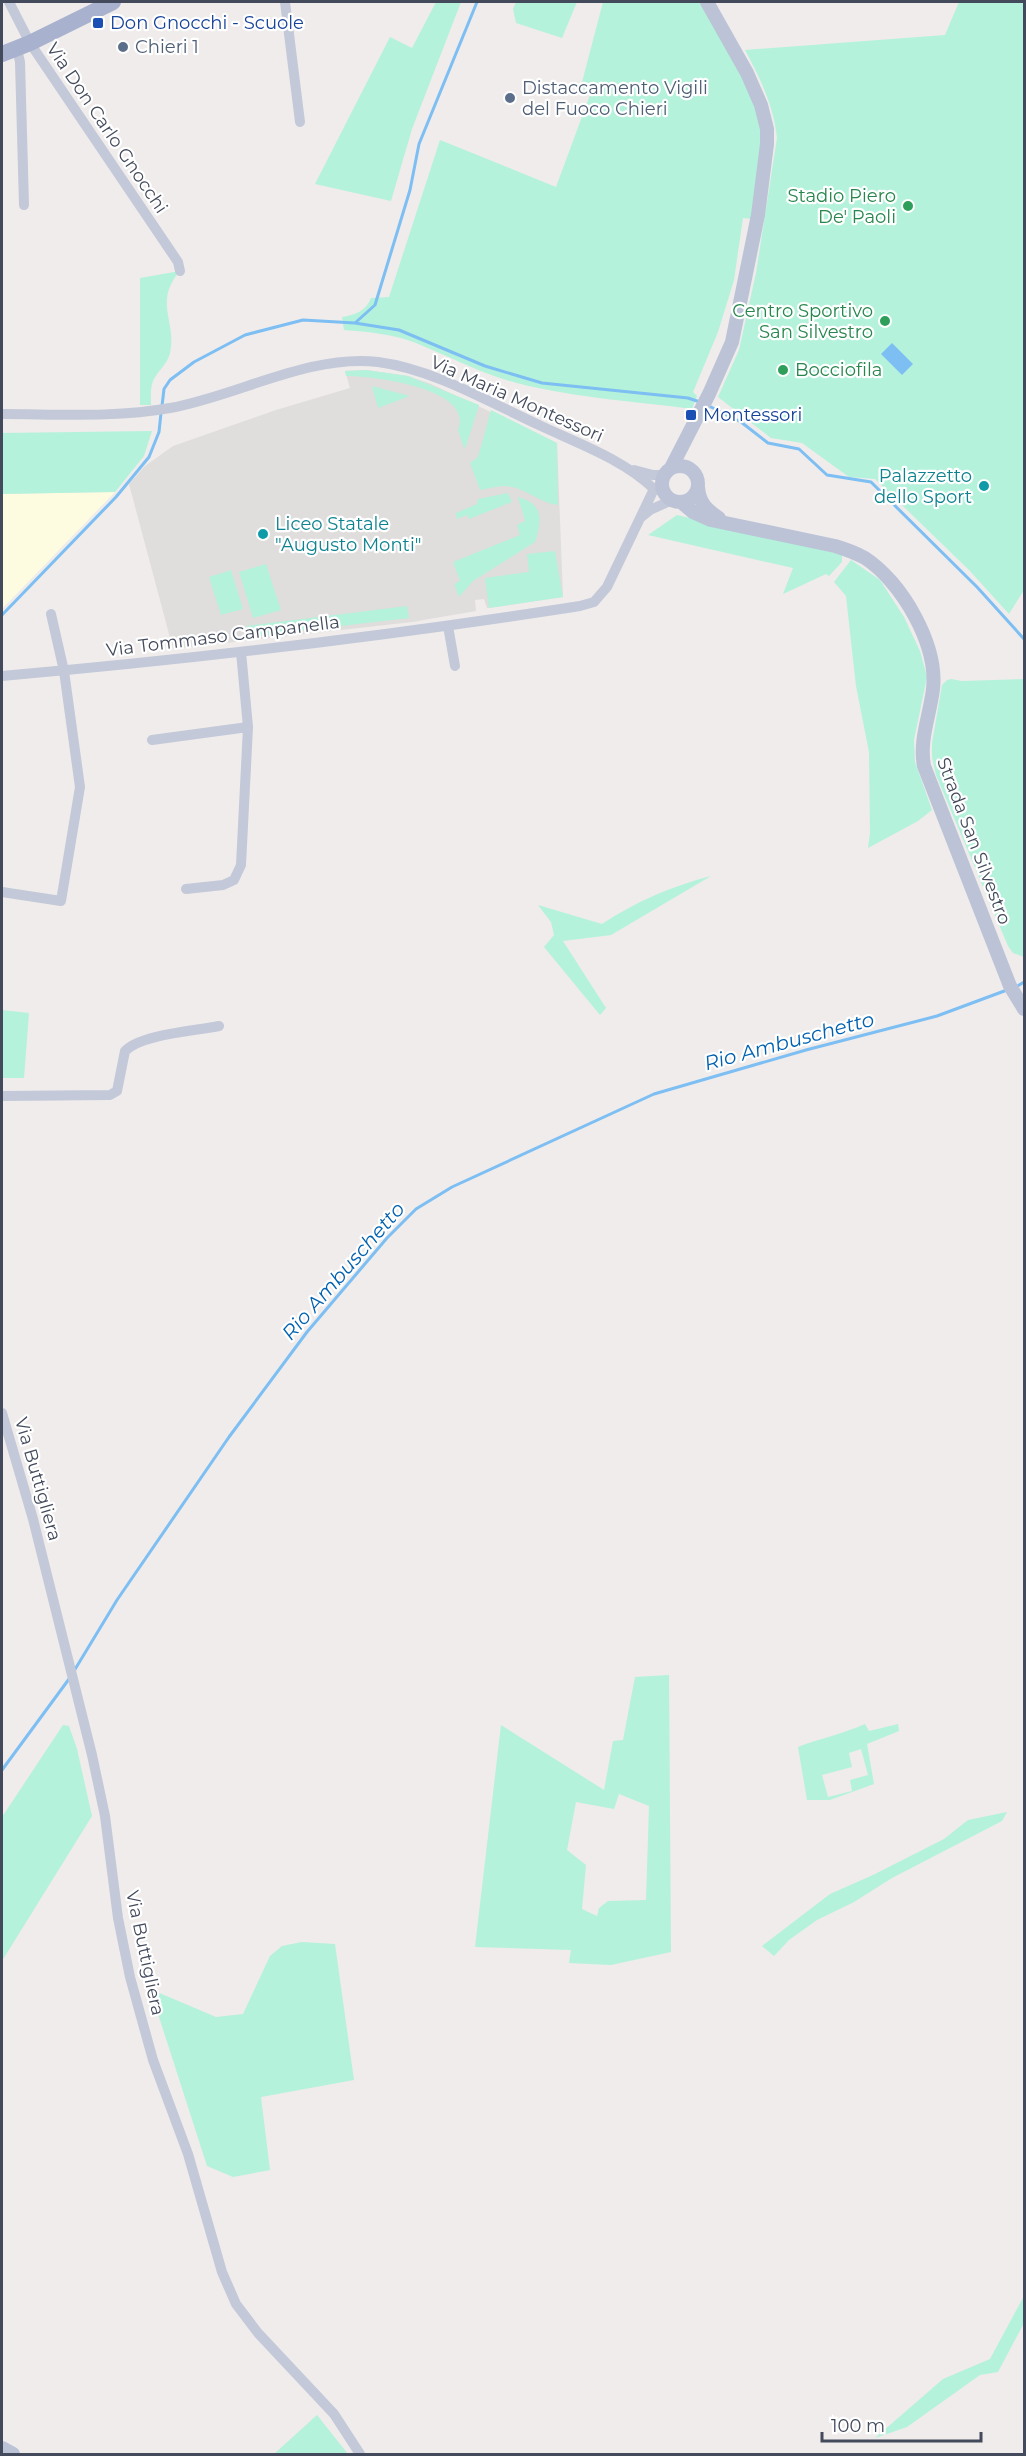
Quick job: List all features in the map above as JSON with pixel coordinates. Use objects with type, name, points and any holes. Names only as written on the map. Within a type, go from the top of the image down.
[{"type":"main road","points":[[16,49],[113,2]]},
{"type":"street","name":"Via Don Carlo Gnocchi","points":[[9,2],[16,49],[178,262],[180,271]]},
{"type":"street","points":[[285,2],[300,122]]},
{"type":"street","points":[[663,480],[709,394],[732,342],[758,215],[767,136],[761,105],[747,73],[707,2]]},
{"type":"street","points":[[16,49],[20,62],[24,206]]},
{"type":"street","name":"Via Maria Montessori","points":[[2,414],[102,414],[166,409],[205,400],[297,371],[339,363],[378,362],[428,375],[455,386],[628,468],[663,480]]},
{"type":"street","points":[[640,518],[650,510],[692,498],[698,487],[689,456],[693,426]]},
{"type":"street","points":[[663,480],[682,466],[693,471]]},
{"type":"street","name":"Via Maria Montessori","points":[[628,468],[663,480]]},
{"type":"street","points":[[663,480],[676,501]]},
{"type":"street","name":"Via Tommaso Campanella","points":[[2,676],[241,652],[448,626],[594,602],[607,588],[640,518],[663,480]]},
{"type":"street","name":"Strada San Silvestro","points":[[698,487],[698,498],[702,504],[726,523]]},
{"type":"street","name":"Strada San Silvestro","points":[[676,501],[711,520],[835,546],[853,552],[867,559],[884,575],[913,612],[923,630],[934,675],[922,744],[924,766],[1006,975],[1020,1004]]},
{"type":"street","points":[[2,892],[61,901],[80,787],[64,670],[51,614]]},
{"type":"street","points":[[448,626],[456,666]]},
{"type":"street","points":[[186,889],[223,885],[234,880],[241,865],[248,727],[241,652]]},
{"type":"street","points":[[152,740],[248,727]]},
{"type":"street","points":[[2,1096],[110,1095],[117,1091],[125,1051],[129,1047],[144,1040],[219,1026]]},
{"type":"street","name":"Via Buttigliera","points":[[2,1413],[56,1607],[92,1755],[105,1816],[118,1918],[130,1977],[153,2060],[188,2154],[222,2272],[236,2304],[258,2333],[334,2414],[360,2454]]},
{"type":"street","points":[[2,2448],[13,2454]]},
{"type":"shaded area","points":[[366,370],[408,376],[431,384],[557,443],[563,597],[487,608],[484,599],[475,600],[476,611],[412,622],[173,649],[129,484],[145,466],[173,446],[276,410],[350,388],[345,371]]},
{"type":"shaded area","points":[[115,492],[2,609],[2,494]]},
{"type":"green space","points":[[436,2],[461,2],[412,129],[391,201],[315,184],[390,37],[412,48]]},
{"type":"green space","points":[[516,2],[577,2],[562,38],[516,23],[513,9]]},
{"type":"green space","points":[[603,2],[701,2],[749,88],[761,125],[763,141],[752,219],[743,218],[734,280],[718,332],[693,392],[697,396],[692,409],[574,395],[528,386],[483,372],[399,337],[344,330],[342,317],[360,312],[371,298],[389,297],[440,140],[556,187],[590,95],[581,86]]},
{"type":"green space","name":"Centro Sportivo San Silvestro","points":[[959,2],[1024,2],[1024,590],[1009,614],[969,570],[875,479],[849,477],[802,443],[771,438],[718,397],[739,350],[756,273],[777,138],[770,103],[745,50],[945,35]]},
{"type":"green space","points":[[180,271],[168,292],[170,353],[153,381],[151,405],[140,405],[140,278]]},
{"type":"green space","points":[[366,370],[408,376],[479,405],[466,446],[464,448],[458,430],[459,416],[451,404],[437,394],[418,387],[346,376],[345,371]]},
{"type":"green space","points":[[372,386],[410,396],[378,408]]},
{"type":"green space","points":[[491,410],[557,443],[558,505],[511,487],[501,486],[480,490],[470,463],[478,457]]},
{"type":"green space","points":[[152,431],[144,456],[115,492],[2,494],[2,433]]},
{"type":"green space","points":[[508,493],[512,502],[469,519],[467,515],[457,519],[456,513],[477,504],[478,499]]},
{"type":"green space","points":[[518,497],[533,504],[539,514],[539,527],[535,542],[473,581],[459,597],[454,584],[460,581],[453,562],[520,535],[517,525],[525,521]]},
{"type":"green space","points":[[677,515],[835,553],[842,555],[842,562],[829,576],[826,574],[783,594],[793,568],[648,535]]},
{"type":"green space","points":[[555,551],[563,597],[489,608],[485,578],[529,572],[527,554]]},
{"type":"green space","points":[[851,560],[880,580],[904,617],[920,651],[927,677],[914,740],[915,762],[932,810],[918,821],[868,848],[870,833],[869,752],[856,686],[846,596],[834,582]]},
{"type":"green space","points":[[266,564],[281,610],[253,618],[239,572]]},
{"type":"green space","points":[[231,570],[243,609],[221,615],[209,577]]},
{"type":"green space","points":[[407,606],[409,618],[247,637],[246,626]]},
{"type":"green space","points":[[951,679],[962,681],[1024,679],[1024,957],[1013,953],[1008,946],[936,775],[932,743],[942,685]]},
{"type":"green space","points":[[711,876],[611,935],[563,941],[606,1008],[600,1015],[544,947],[554,935],[551,922],[538,905],[602,924],[654,896]]},
{"type":"green space","points":[[2,1010],[29,1013],[24,1078],[2,1078]]},
{"type":"green space","points":[[669,1675],[671,1952],[611,1965],[569,1963],[571,1950],[475,1947],[501,1725],[604,1790],[613,1741],[623,1740],[635,1677]],"holes":[[[619,1794],[649,1806],[646,1900],[608,1901],[599,1908],[597,1916],[582,1909],[586,1865],[567,1850],[576,1802],[614,1809]]]},
{"type":"green space","points":[[865,1724],[869,1731],[898,1724],[899,1731],[867,1744],[874,1784],[830,1800],[807,1800],[798,1747]],"holes":[[[861,1749],[868,1775],[850,1780],[852,1791],[828,1797],[822,1775],[852,1767],[849,1753]]]},
{"type":"green space","points":[[63,1725],[69,1726],[77,1749],[92,1816],[2,1961],[2,1817]]},
{"type":"green space","points":[[1007,1812],[1002,1821],[817,1920],[789,1940],[774,1956],[762,1946],[830,1894],[944,1839],[968,1820]]},
{"type":"green space","points":[[302,1942],[335,1944],[354,2080],[261,2097],[270,2170],[233,2177],[207,2166],[150,1989],[216,2017],[243,2014],[270,1956],[282,1946]]},
{"type":"green space","points":[[1024,2296],[1024,2323],[998,2372],[980,2375],[907,2427],[875,2438],[943,2379],[990,2359]]},
{"type":"green space","points":[[317,2415],[348,2454],[274,2454]]},
{"type":"water","points":[[892,343],[913,364],[902,375],[881,354]]},
{"type":"waterway","points":[[355,323],[375,305],[410,190],[419,144],[477,2]]},
{"type":"waterway","points":[[162,406],[164,389],[170,380],[194,362],[245,335],[303,320],[355,323],[399,330],[485,366],[542,383],[688,398],[700,402]]},
{"type":"waterway","points":[[709,406],[741,422],[768,443],[799,449],[827,475],[871,482],[977,587],[1024,639]]},
{"type":"waterway","points":[[2,615],[116,497],[149,457],[159,432],[161,413]]},
{"type":"waterway","name":"Rio Ambuschetto","points":[[1016,987],[1024,982]]},
{"type":"waterway","name":"Rio Ambuschetto","points":[[74,1671],[117,1600],[229,1437],[307,1332],[387,1238],[416,1209],[452,1187],[654,1094],[806,1050],[937,1016],[1007,990]]},
{"type":"waterway","name":"Rio Ambuschetto","points":[[2,1770],[69,1679]]},
{"type":"place","name":"Don Gnocchi - Scuole","points":[[98,23]]},
{"type":"place","name":"Chieri 1","points":[[123,47]]},
{"type":"place","name":"Distaccamento Vigili del Fuoco Chieri","points":[[510,98]]},
{"type":"place","name":"Stadio Piero De' Paoli","points":[[908,206]]},
{"type":"place","name":"Centro Sportivo San Silvestro","points":[[885,321]]},
{"type":"place","name":"Bocciofila","points":[[783,370]]},
{"type":"place","name":"Montessori","points":[[691,415]]},
{"type":"place","name":"Palazzetto dello Sport","points":[[984,486]]},
{"type":"place","name":"Liceo Statale \"Augusto Monti\"","points":[[263,534]]}]
